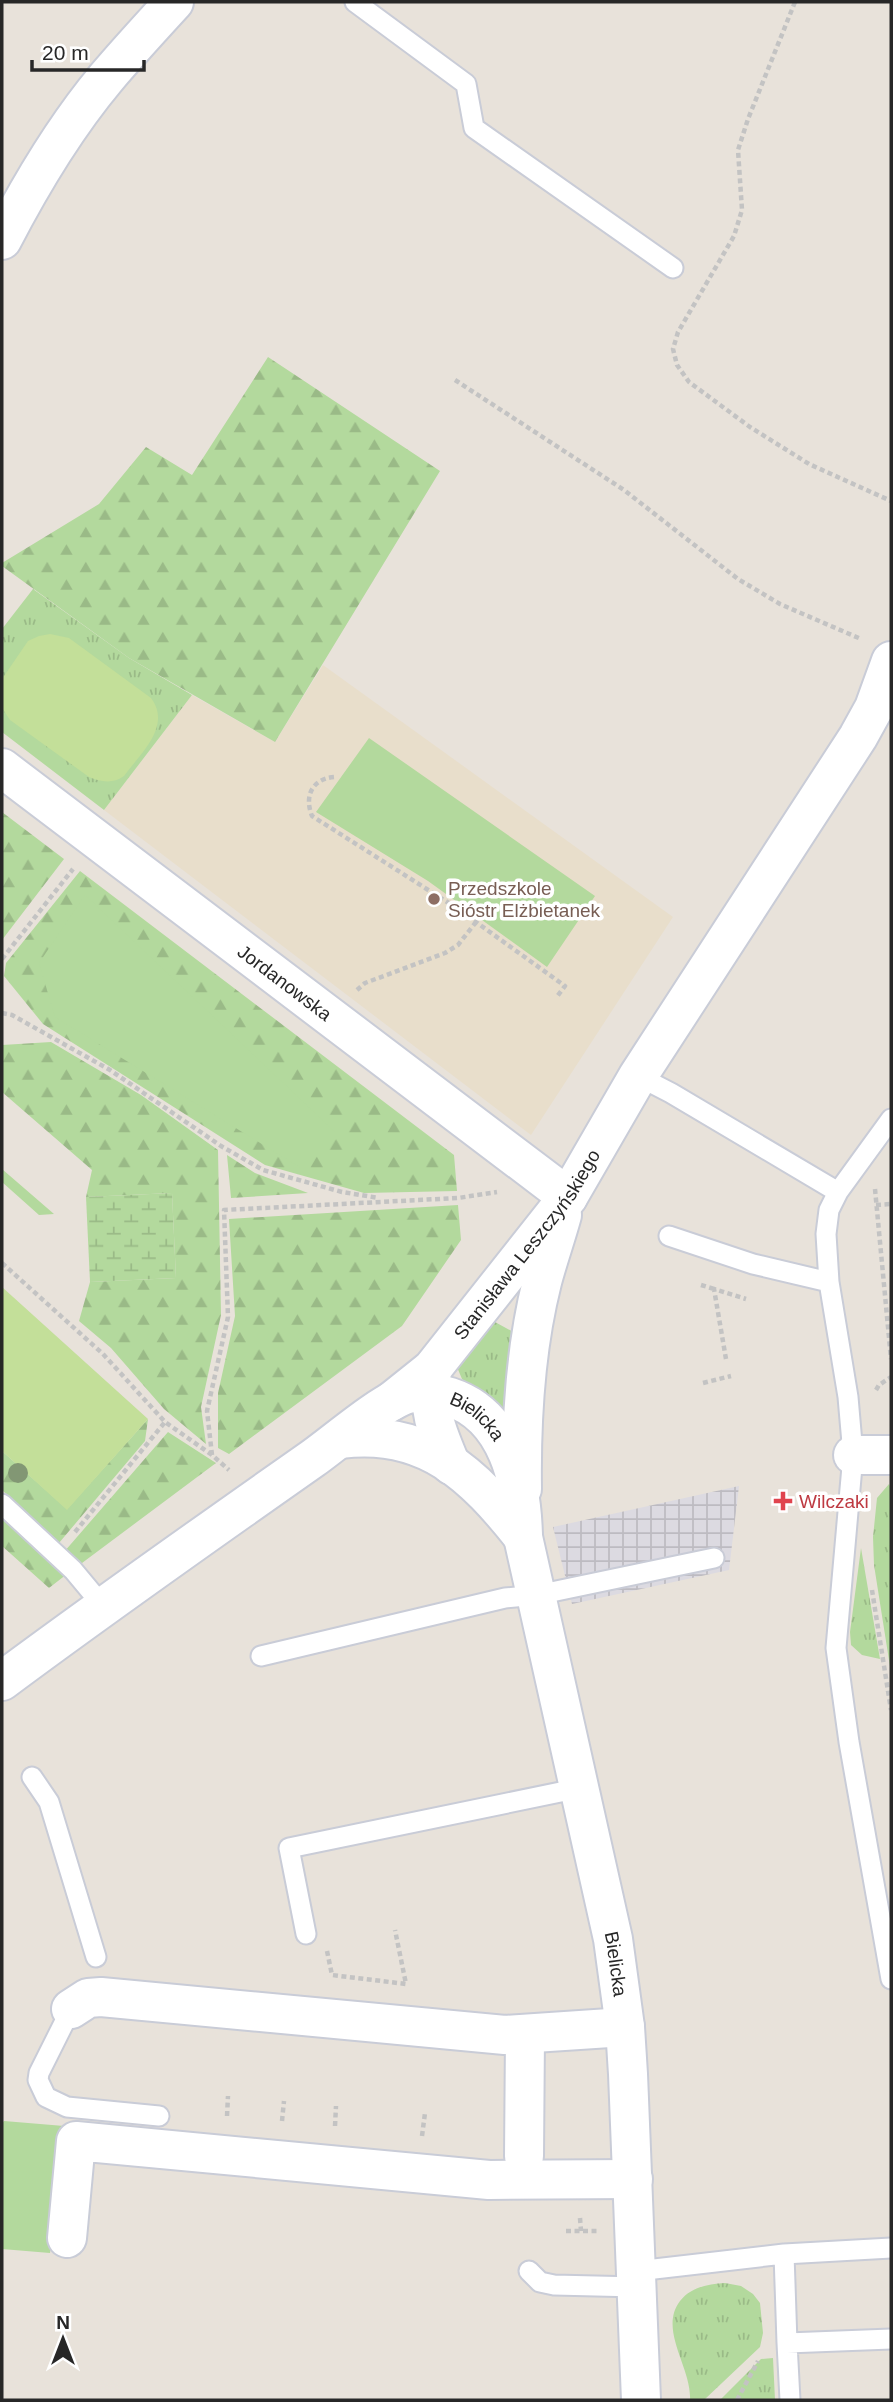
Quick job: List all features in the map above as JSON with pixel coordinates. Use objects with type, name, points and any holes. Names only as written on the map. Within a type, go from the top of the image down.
[{"type":"street","points":[[2,240],[22,201],[69,129],[105,80],[174,2]]},
{"type":"street","name":"Stanisława Leszczyńskiego","points":[[430,1381],[568,1197],[638,1076],[858,737],[874,708],[881,652]]},
{"type":"street","name":"Jordanowska","points":[[2,768],[568,1197]]},
{"type":"street","points":[[523,1523],[521,1437],[531,1340],[542,1283],[568,1197]]},
{"type":"street","points":[[430,1381],[437,1432],[451,1465]]},
{"type":"street","name":"Bielicka","points":[[341,1439],[392,1401],[430,1381],[441,1394],[470,1406],[484,1416],[497,1430],[508,1456],[613,1939],[625,2027],[641,2400]]},
{"type":"street","name":"Bielicka","points":[[341,1439],[366,1436],[406,1441],[451,1465],[523,1523]]},
{"type":"street","points":[[2,1681],[103,1606],[341,1439]]},
{"type":"street","points":[[853,1455],[891,1455]]},
{"type":"street","points":[[71,2008],[88,1998],[101,1997],[495,2035],[625,2027]]},
{"type":"street","points":[[524,2156],[525,2035]]},
{"type":"street","points":[[67,2238],[76,2141],[489,2180],[633,2179]]},
{"type":"lane","points":[[355,2],[466,84],[474,128],[673,268]]},
{"type":"lane","points":[[638,1076],[838,1192]]},
{"type":"lane","points":[[891,1119],[838,1192],[828,1210],[825,1234],[829,1282],[848,1397],[853,1455],[836,1648],[849,1742],[891,1979]]},
{"type":"lane","points":[[669,1236],[753,1264],[829,1282]]},
{"type":"lane","points":[[2,1504],[81,1578],[103,1606]]},
{"type":"lane","points":[[261,1656],[505,1598],[537,1595],[714,1558]]},
{"type":"lane","points":[[32,1777],[49,1802],[96,1956]]},
{"type":"lane","points":[[306,1934],[289,1848],[580,1787]]},
{"type":"lane","points":[[71,2008],[39,2073],[38,2081],[46,2097],[67,2107],[159,2116]]},
{"type":"lane","points":[[530,2271],[540,2282],[554,2285],[637,2279],[785,2254],[891,2248]]},
{"type":"lane","points":[[785,2254],[790,2400]]},
{"type":"lane","points":[[788,2343],[891,2339]]},
{"type":"path","points":[[794,2],[738,150],[742,210],[734,236],[678,332],[673,349],[677,365],[689,382],[750,427],[808,464],[891,501]]},
{"type":"path","points":[[454,380],[624,490],[738,579],[780,604],[881,652]]},
{"type":"path","points":[[334,777],[316,782],[309,793],[308,805],[312,816],[402,872],[565,986],[556,998]]},
{"type":"path","points":[[2,959],[97,840]]},
{"type":"path","points":[[349,997],[365,982],[446,953],[458,945],[476,922]]},
{"type":"path","points":[[2,1013],[12,1015],[110,1070],[221,1146],[263,1170],[342,1192],[387,1200]]},
{"type":"path","points":[[874,1178],[888,1297],[891,1359]]},
{"type":"path","points":[[212,1455],[207,1411],[228,1317],[224,1210],[458,1198],[510,1190]]},
{"type":"path","points":[[876,1205],[891,1204]]},
{"type":"path","points":[[2,1263],[13,1276],[103,1354],[165,1422],[229,1469]]},
{"type":"path","points":[[701,1285],[746,1299]]},
{"type":"path","points":[[714,1289],[726,1359]]},
{"type":"path","points":[[703,1382],[731,1376]]},
{"type":"path","points":[[56,1554],[165,1422]]},
{"type":"path","points":[[306,1934],[325,1943],[332,1975],[406,1984],[395,1930]]},
{"type":"path","points":[[226,2124],[228,2096]]},
{"type":"path","points":[[282,2130],[284,2101]]},
{"type":"path","points":[[334,2136],[336,2106]]},
{"type":"path","points":[[421,2146],[425,2113]]},
{"type":"path","points":[[566,2231],[594,2231]]},
{"type":"path","points":[[737,2400],[763,2351]]},
{"type":"shaded area","name":"Przedszkole Sióstr Elżbietanek","points":[[323,665],[673,917],[531,1135],[104,810],[192,695],[275,742]]},
{"type":"shaded area","points":[[739,1486],[729,1570],[572,1604],[553,1527]]},
{"type":"green space","points":[[268,357],[440,471],[275,742],[129,658],[2,566],[2,563],[99,504],[146,447],[192,475]]},
{"type":"green space","points":[[33,589],[129,658],[192,695],[104,810],[2,732],[2,629]]},
{"type":"green space","points":[[50,634],[69,638],[151,698],[157,708],[158,719],[152,739],[120,779],[107,781],[89,777],[10,720],[2,708],[2,679],[28,641]]},
{"type":"green space","points":[[369,738],[595,896],[547,967],[428,881],[316,812]]},
{"type":"green space","points":[[2,812],[64,859],[2,940]]},
{"type":"green space","points":[[80,871],[454,1155],[457,1191],[364,1193],[265,1165],[43,1024],[4,976],[6,963]]},
{"type":"green space","points":[[85,895],[336,1133],[301,1168],[55,1017],[39,963]]},
{"type":"green space","points":[[51,1042],[141,1095],[218,1150],[221,1315],[201,1407],[206,1444],[164,1409],[111,1348],[79,1321],[90,1282],[176,1278],[172,1193],[86,1197],[92,1170],[2,1092],[2,1045]]},
{"type":"green space","points":[[227,1155],[255,1173],[308,1193],[231,1198]]},
{"type":"green space","points":[[2,1169],[54,1214],[39,1215],[2,1182]]},
{"type":"green space","points":[[172,1193],[176,1278],[90,1282],[86,1197]]},
{"type":"green space","points":[[458,1205],[461,1240],[402,1326],[229,1454],[218,1448],[218,1393],[235,1316],[229,1219]]},
{"type":"green space","points":[[2,1287],[148,1419],[67,1510],[2,1451]]},
{"type":"green space","points":[[495,1322],[517,1334],[504,1416],[462,1379],[457,1367],[460,1357]]},
{"type":"green space","points":[[148,1419],[145,1441],[59,1543],[2,1490],[2,1451],[67,1509]]},
{"type":"green space","points":[[168,1432],[216,1463],[78,1566],[64,1552]]},
{"type":"green space","points":[[889,1484],[891,1673],[874,1565],[873,1537],[877,1498]]},
{"type":"green space","points":[[2,1516],[67,1574],[49,1588],[2,1546]]},
{"type":"green space","points":[[861,1548],[880,1659],[862,1655],[851,1645],[850,1632]]},
{"type":"green space","points":[[4,2121],[64,2126],[50,2253],[2,2249]]},
{"type":"green space","points":[[725,2283],[741,2286],[760,2303],[763,2333],[760,2347],[704,2400],[690,2400],[686,2375],[674,2337],[674,2312],[689,2292],[706,2285]]},
{"type":"green space","points":[[773,2358],[775,2400],[720,2400],[761,2359]]},
{"type":"place","name":"Przedszkole Sióstr Elżbietanek","points":[[434,899]]},
{"type":"place","name":"Wilczaki","points":[[783,1501]]}]
